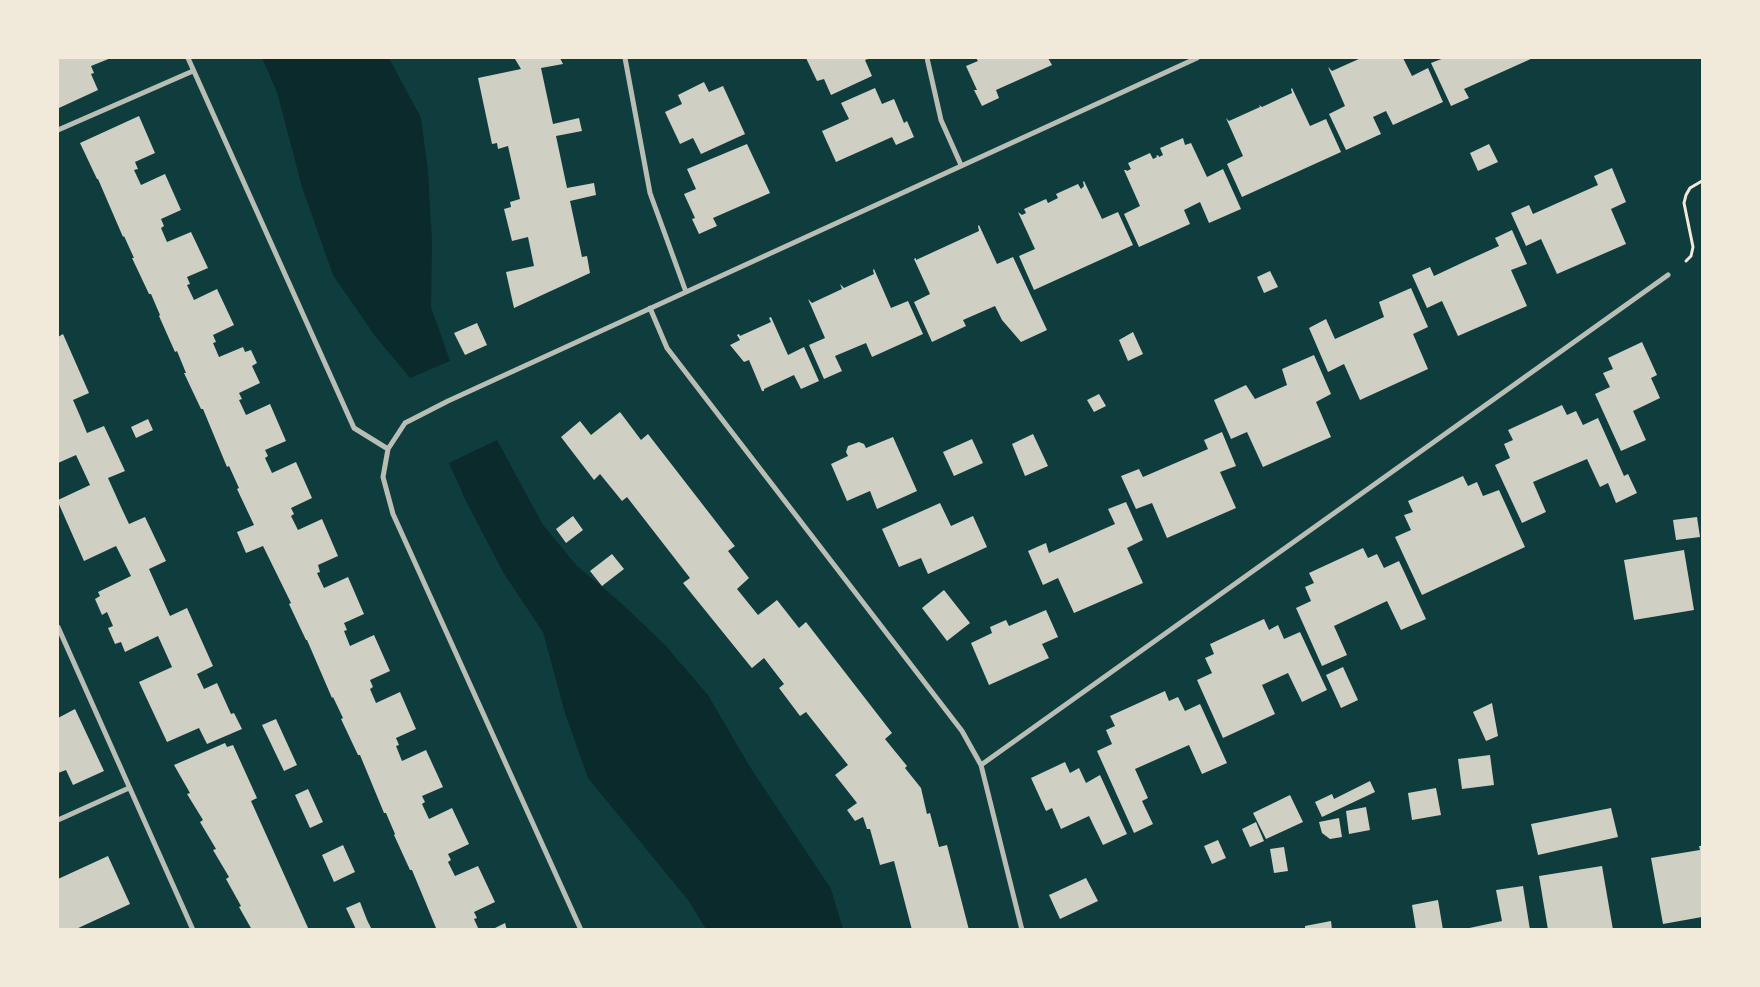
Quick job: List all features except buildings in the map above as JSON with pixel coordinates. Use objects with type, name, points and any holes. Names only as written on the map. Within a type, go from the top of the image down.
[{"type":"street","points":[[188,58],[354,428],[388,448]]},
{"type":"street","points":[[625,58],[650,193],[686,292]]},
{"type":"street","points":[[927,58],[941,120],[961,165]]},
{"type":"street","points":[[581,930],[392,514],[383,477],[388,448],[405,423],[448,400],[1197,58]]},
{"type":"street","points":[[58,130],[194,70]]},
{"type":"street","points":[[981,765],[1668,276]]},
{"type":"street","points":[[650,308],[667,348],[962,731],[981,765],[1022,930]]},
{"type":"street","points":[[58,627],[193,930]]},
{"type":"street","points":[[58,820],[129,788]]},
{"type":"path","points":[[1668,276],[1691,256],[1693,247],[1684,203],[1690,188],[1702,181]]},
{"type":"water","points":[[262,58],[388,58],[390,60],[421,118],[428,171],[432,241],[431,307],[450,361],[410,378],[375,336],[333,275],[302,187],[277,92]]},
{"type":"water","points":[[497,440],[543,525],[577,566],[620,602],[665,645],[708,695],[750,767],[831,889],[843,929],[706,929],[688,900],[588,778],[565,713],[543,632],[503,572],[466,501],[449,463]]}]
